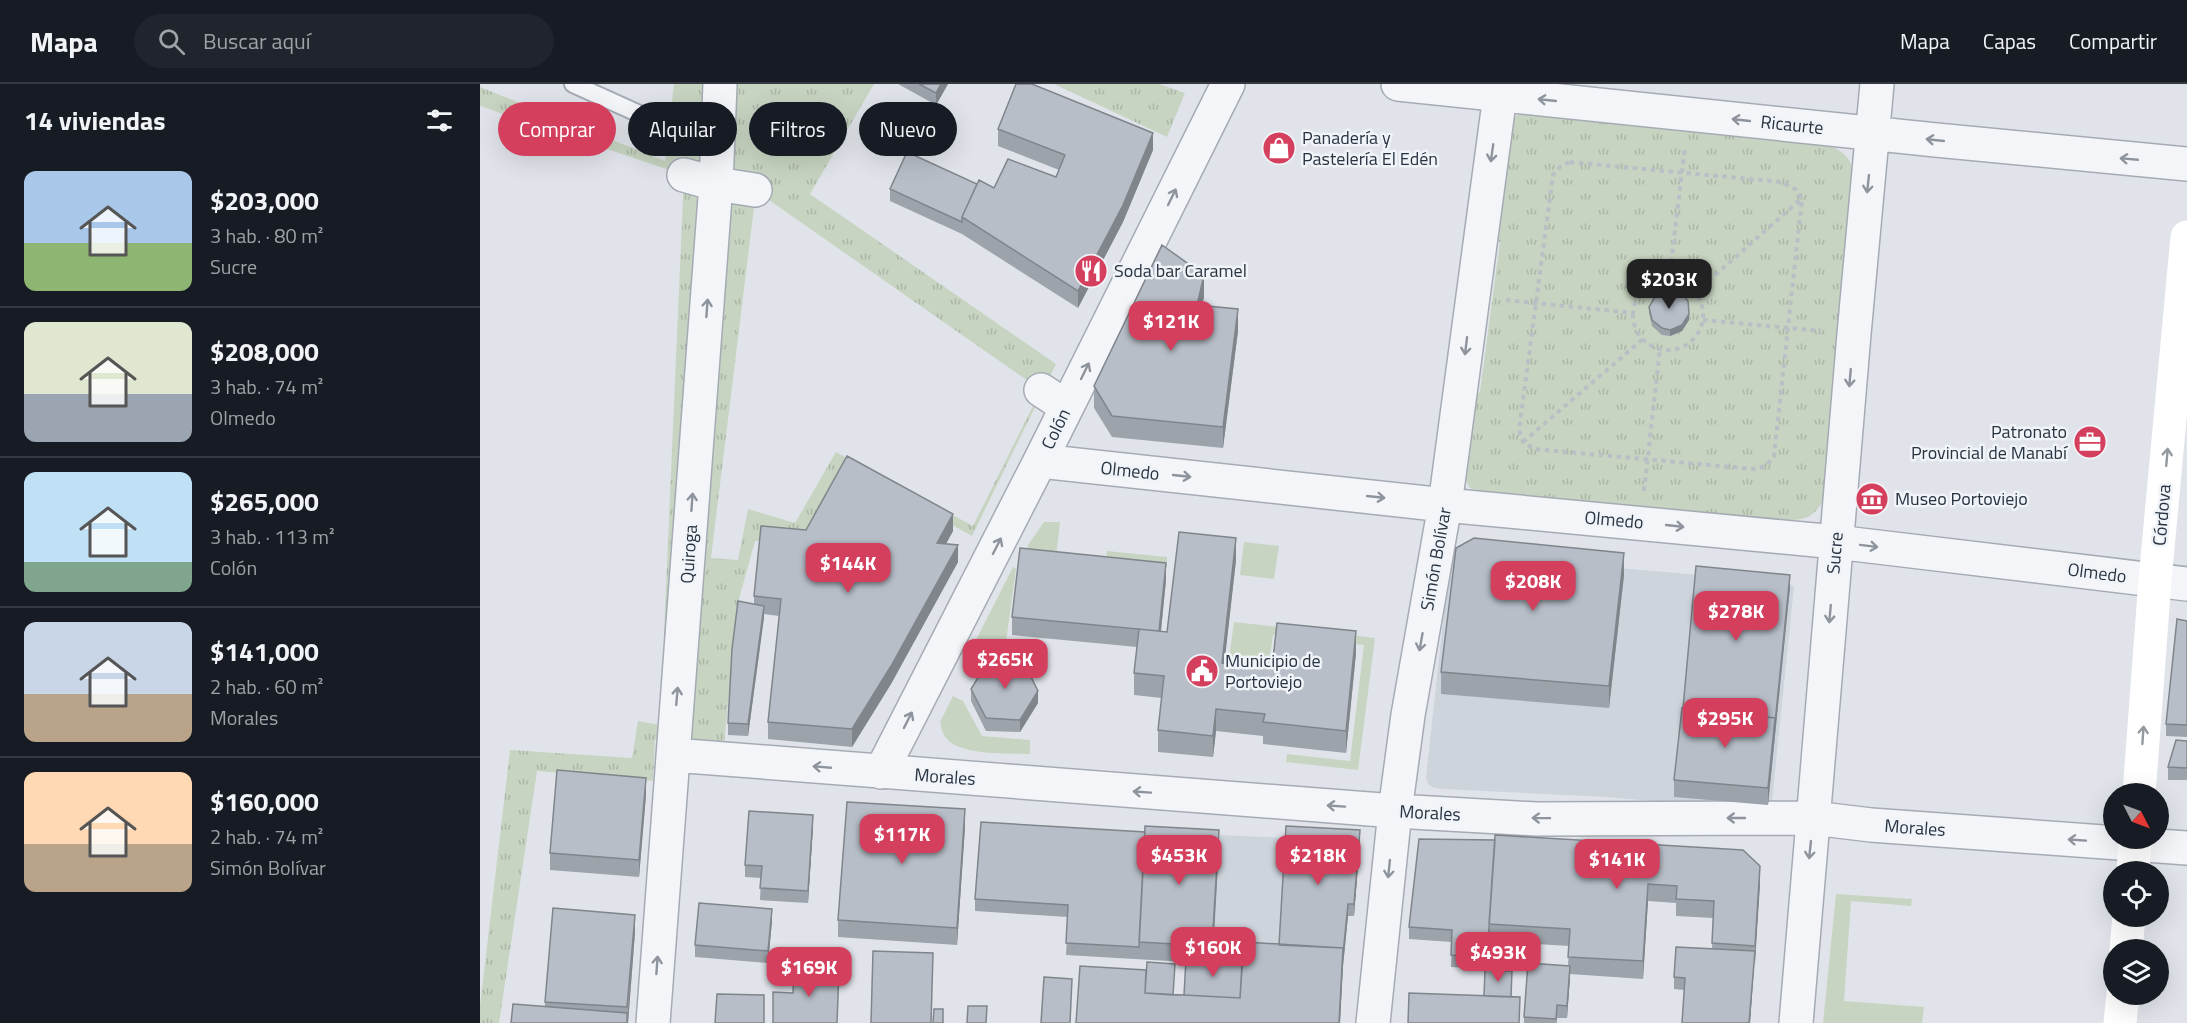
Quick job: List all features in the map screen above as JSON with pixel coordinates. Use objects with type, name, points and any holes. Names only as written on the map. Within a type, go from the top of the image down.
[{"type":"street","name":"Quiroga","points":[[719,102],[720,84]]},
{"type":"street","name":"Colón","points":[[881,772],[1040,461],[1054,398],[1228,84]]},
{"type":"street","name":"Ricaurte","points":[[1398,84],[1445,86],[1500,95],[2187,164]]},
{"type":"street","name":"Sucre","points":[[1796,1023],[1877,84]]},
{"type":"street","name":"Simón Bolívar","points":[[1373,1023],[1395,811],[1408,715],[1445,504],[1500,95]]},
{"type":"street","name":"Quiroga","points":[[653,1023],[717,156]]},
{"type":"street","points":[[684,175],[716,184],[755,190]]},
{"type":"street","name":"Córdova","points":[[2141,783],[2171,582],[2187,237]]},
{"type":"street","name":"Olmedo","points":[[1040,461],[1836,542],[2171,582]]},
{"type":"street","name":"Morales","points":[[673,755],[1395,811],[1536,819],[1813,818],[2134,851],[2187,848]]},
{"type":"street","points":[[2120,1023],[2122,1005]]},
{"type":"lane","points":[[573,84],[628,109]]},
{"type":"path","points":[[1669,280],[1689,114]]},
{"type":"path","points":[[1570,162],[1682,172],[1781,182],[1795,189],[1802,199],[1774,456],[1766,466],[1754,469],[1534,448],[1523,442],[1519,430],[1553,175],[1560,167],[1570,162]]},
{"type":"path","points":[[1695,293],[1802,199]]},
{"type":"path","points":[[1669,280],[1679,281],[1695,293],[1703,310],[1703,320],[1699,331],[1692,340],[1683,347],[1671,350],[1660,349],[1643,339],[1637,331],[1634,313],[1636,302],[1642,293],[1659,281],[1669,280]]},
{"type":"path","points":[[1473,297],[1634,313]]},
{"type":"path","points":[[1703,320],[1854,334]]},
{"type":"path","points":[[1523,442],[1643,339]]},
{"type":"path","points":[[1640,522],[1660,349]]},
{"type":"shaded area","points":[[1457,555],[1787,583],[1794,587],[1772,802],[1759,810],[1606,797],[1441,789],[1428,784],[1426,777],[1449,567]]},
{"type":"shaded area","points":[[1220,835],[1286,838],[1279,962],[1213,957]]},
{"type":"green space","points":[[674,84],[874,84],[864,102],[859,102],[859,110],[847,130],[847,102],[749,102],[749,156],[832,156],[810,194],[1056,364],[972,536],[845,467],[804,541],[755,541],[737,606],[724,745],[655,740],[653,781],[537,771],[499,1023],[480,1023],[480,1006],[510,750],[632,758],[638,721],[660,725],[684,175],[616,152],[616,141],[628,146],[628,156],[652,156],[665,161],[666,156],[737,156],[737,102],[672,102]],"holes":[[[756,191],[1041,390],[973,526],[836,452],[795,523],[748,509],[738,560],[711,558]]]},
{"type":"green space","points":[[1054,84],[1159,84],[1185,93],[1167,137]]},
{"type":"green space","points":[[480,87],[518,102],[498,102],[498,112],[480,106]]},
{"type":"green space","points":[[1519,114],[1830,146],[1848,159],[1854,171],[1824,499],[1813,514],[1805,518],[1787,520],[1482,492],[1470,488],[1464,478],[1471,398],[1480,392],[1500,242],[1491,235],[1513,119]]},
{"type":"green space","points":[[1044,522],[1060,522],[1056,558],[1026,557],[1028,545]]},
{"type":"green space","points":[[1244,542],[1279,546],[1274,579],[1240,575]]},
{"type":"green space","points":[[1107,551],[1167,557],[1167,567],[1106,561]]},
{"type":"green space","points":[[1013,567],[1016,569],[1005,649],[973,646]]},
{"type":"green space","points":[[1234,622],[1375,638],[1358,770],[1286,762],[1287,754],[1350,761],[1364,645],[1273,635],[1266,684],[1226,680]]},
{"type":"green space","points":[[953,696],[963,701],[982,736],[1030,740],[1030,754],[984,752],[960,747],[951,742],[943,734],[940,722]]},
{"type":"green space","points":[[1836,894],[1912,899],[1911,906],[1851,901],[1844,1001],[1924,1007],[1922,1023],[1823,1023]]},
{"type":"building","points":[[919,84],[941,84],[936,93]]},
{"type":"building","points":[[1016,84],[1032,84],[1153,133],[1123,205],[1078,291],[962,217],[979,180],[994,188],[1008,159],[1056,177],[1065,155],[998,129]]},
{"type":"building","points":[[905,156],[916,156],[977,184],[962,217],[962,222],[890,189]]},
{"type":"building","points":[[1162,245],[1204,275],[1197,305],[1238,309],[1223,427],[1112,416],[1094,386]]},
{"type":"building","points":[[1673,290],[1688,301],[1689,314],[1682,325],[1670,330],[1662,328],[1652,320],[1649,307],[1661,291]]},
{"type":"building","points":[[847,456],[953,514],[937,543],[958,545],[891,666],[852,729],[768,722],[781,599],[754,596],[761,526],[806,530]]},
{"type":"building","points":[[1179,532],[1236,538],[1222,663],[1272,668],[1277,623],[1356,631],[1346,731],[1263,722],[1265,714],[1216,709],[1213,736],[1158,730],[1164,676],[1134,673],[1139,629],[1167,632]]},
{"type":"building","points":[[1474,538],[1624,553],[1609,686],[1441,672],[1456,548]]},
{"type":"building","points":[[1020,548],[1166,563],[1159,631],[1012,617]]},
{"type":"building","points":[[1696,566],[1790,575],[1775,723],[1775,718],[1683,708]]},
{"type":"building","points":[[738,601],[764,606],[748,724],[728,723],[732,649]]},
{"type":"building","points":[[2177,619],[2187,621],[2187,725],[2166,724]]},
{"type":"building","points":[[989,660],[1023,661],[1038,691],[1020,720],[986,718],[971,689]]},
{"type":"building","points":[[1682,708],[1775,718],[1768,788],[1674,780]]},
{"type":"building","points":[[2176,740],[2187,741],[2187,768],[2168,767]]},
{"type":"building","points":[[557,770],[646,778],[639,860],[550,853]]},
{"type":"building","points":[[847,802],[965,809],[957,928],[838,920]]},
{"type":"building","points":[[749,811],[813,815],[808,891],[760,888],[762,866],[745,865]]},
{"type":"building","points":[[981,822],[1145,832],[1139,947],[1066,943],[1068,905],[975,899]]},
{"type":"building","points":[[1145,826],[1219,830],[1212,946],[1139,942]]},
{"type":"building","points":[[1286,826],[1360,830],[1354,904],[1348,904],[1343,954],[1343,948],[1279,945]]},
{"type":"building","points":[[1495,835],[1743,850],[1760,866],[1755,946],[1712,943],[1714,901],[1676,899],[1677,886],[1648,884],[1643,961],[1568,957],[1570,929],[1489,924]]},
{"type":"building","points":[[1419,839],[1495,840],[1487,957],[1451,955],[1452,930],[1409,927]]},
{"type":"building","points":[[699,903],[772,909],[768,951],[695,945]]},
{"type":"building","points":[[553,908],[635,915],[627,1007],[545,1002]]},
{"type":"building","points":[[1244,942],[1343,948],[1339,1023],[1076,1023],[1080,966],[1146,970],[1145,993],[1240,998]]},
{"type":"building","points":[[1676,947],[1755,951],[1749,1023],[1682,1023],[1685,978],[1674,977]]},
{"type":"building","points":[[873,951],[933,953],[931,1023],[871,1023]]},
{"type":"building","points":[[1186,959],[1242,962],[1240,998],[1184,995]]},
{"type":"building","points":[[1147,962],[1175,964],[1173,995],[1145,993]]},
{"type":"building","points":[[1528,963],[1570,966],[1567,1006],[1557,1005],[1556,1019],[1524,1017]]},
{"type":"building","points":[[794,968],[839,970],[837,1023],[773,1023],[773,992],[793,993]]},
{"type":"building","points":[[1485,970],[1512,971],[1511,997],[1484,996]]},
{"type":"building","points":[[1044,977],[1072,979],[1070,1023],[1041,1023]]},
{"type":"building","points":[[1409,993],[1520,997],[1519,1023],[1408,1023]]},
{"type":"building","points":[[717,994],[764,995],[764,1023],[715,1023]]},
{"type":"building","points":[[513,1004],[627,1013],[627,1023],[511,1023]]},
{"type":"building","points":[[968,1006],[987,1006],[986,1023],[967,1023]]},
{"type":"building","points":[[934,1009],[943,1009],[943,1023],[933,1023]]},
{"type":"place","name":"Panadería y Pastelería El Edén","points":[[1279,148]]},
{"type":"place","name":"Soda bar Caramel","points":[[1091,271]]},
{"type":"place","name":"Patronato Provincial de Manabí","points":[[2090,442]]},
{"type":"place","name":"Museo Portoviejo","points":[[1872,499]]},
{"type":"place","name":"Municipio de Portoviejo","points":[[1202,671]]}]
